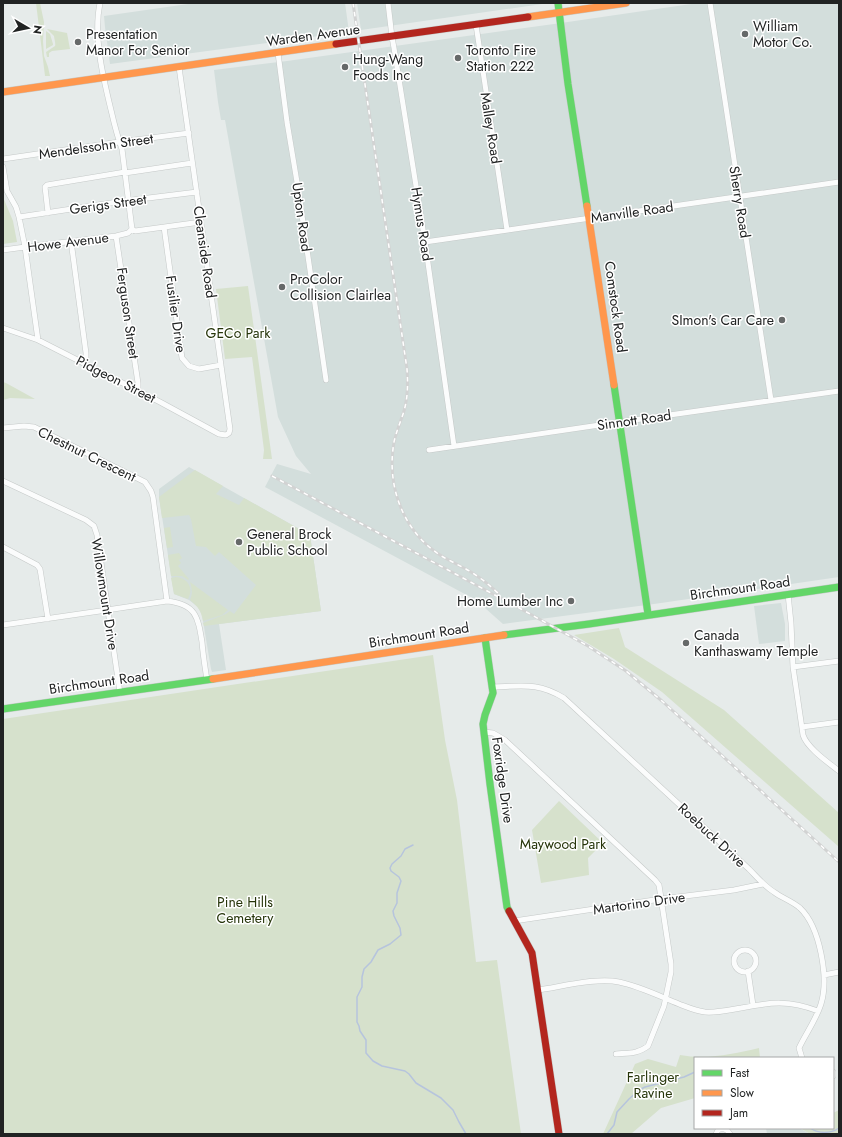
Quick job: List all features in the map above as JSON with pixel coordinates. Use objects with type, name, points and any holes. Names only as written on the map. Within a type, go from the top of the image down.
[{"type":"main road","name":"Comstock Road","points":[[558,3],[568,84],[648,614]]},
{"type":"main road","name":"Warden Avenue","points":[[3,92],[278,54],[359,41],[476,26],[559,12],[626,3]]},
{"type":"main road","name":"Birchmount Road","points":[[3,709],[839,587]]},
{"type":"main road","name":"Foxridge Drive","points":[[485,638],[493,688],[493,693],[485,715],[484,724],[486,760],[507,907],[532,953],[559,1134]]},
{"type":"street","points":[[100,3],[98,14],[98,34],[104,78],[122,149],[132,227]]},
{"type":"street","name":"Hymus Road","points":[[388,3],[392,37],[425,242],[454,446]]},
{"type":"street","name":"Sherry Road","points":[[710,3],[771,400]]},
{"type":"street","name":"Malley Road","points":[[476,26],[507,230]]},
{"type":"street","name":"Upton Road","points":[[278,54],[326,380]]},
{"type":"street","name":"Cleanside Road","points":[[179,67],[230,429],[229,433],[226,435]]},
{"type":"street","name":"Mendelssohn Street","points":[[3,159],[188,133]]},
{"type":"street","points":[[48,213],[45,191],[47,184],[192,163]]},
{"type":"street","points":[[3,167],[7,191],[16,207],[19,217],[25,247],[38,340]]},
{"type":"street","name":"Manville Road","points":[[425,242],[839,182]]},
{"type":"street","name":"Gerigs Street","points":[[19,217],[197,192]]},
{"type":"street","name":"Howe Avenue","points":[[3,250],[116,236],[128,233],[132,227],[135,231],[201,222]]},
{"type":"street","name":"Fusilier Drive","points":[[164,227],[182,358],[189,366],[199,369],[221,365]]},
{"type":"street","name":"Ferguson Street","points":[[116,236],[138,391]]},
{"type":"street","points":[[71,241],[86,353],[86,364]]},
{"type":"street","name":"Pidgeon Street","points":[[3,328],[38,340],[219,434],[226,435]]},
{"type":"street","name":"Sinnott Road","points":[[428,450],[839,391]]},
{"type":"street","name":"Chestnut Crescent","points":[[3,428],[24,426],[34,427],[145,482],[151,491],[168,601]]},
{"type":"street","name":"Willowmount Drive","points":[[3,481],[86,520],[94,526],[97,535],[109,610],[120,692]]},
{"type":"street","points":[[3,547],[37,565],[40,569],[48,619]]},
{"type":"street","points":[[788,594],[793,667],[802,735],[806,742],[839,771]]},
{"type":"street","points":[[3,625],[168,601],[178,603],[192,611],[197,618],[207,680]]},
{"type":"street","points":[[793,667],[839,660]]},
{"type":"street","name":"Roebuck Drive","points":[[493,688],[517,685],[534,686],[549,690],[564,698],[749,869],[763,884],[774,892],[790,900],[800,908],[810,920],[817,936],[824,975],[824,991],[820,1005],[815,1019],[799,1048],[802,1057]]},
{"type":"street","points":[[802,728],[839,722]]},
{"type":"street","points":[[484,732],[493,733],[505,740],[659,885],[671,964],[670,980],[664,1006],[648,1046],[643,1050],[636,1052],[616,1054]]},
{"type":"street","name":"Martorino Drive","points":[[514,921],[661,899],[734,890],[763,884]]},
{"type":"street","points":[[744,950],[751,951],[756,960],[754,967],[748,971],[741,970],[736,966],[735,962],[738,953],[744,950]]},
{"type":"street","points":[[748,971],[753,1005]]},
{"type":"street","points":[[824,975],[839,972]]},
{"type":"street","points":[[538,990],[610,980],[632,986],[702,1012],[720,1012],[753,1005],[782,1002],[799,1004],[818,1010]]},
{"type":"shaded area","points":[[195,3],[345,3],[349,32],[110,64],[104,16]]},
{"type":"shaded area","points":[[357,3],[549,3],[361,30]]},
{"type":"shaded area","points":[[698,3],[839,3],[839,577],[503,624],[476,600],[265,487],[277,464],[311,474],[296,456],[278,417],[225,120],[221,120],[214,70]]},
{"type":"shaded area","name":"General Brock Public School","points":[[189,467],[310,535],[321,611],[219,624],[226,670],[212,672],[202,615],[198,607],[189,600],[174,594],[159,489]]},
{"type":"shaded area","points":[[781,603],[785,624],[785,641],[759,644],[754,606]]},
{"type":"shaded area","points":[[766,1129],[801,1129],[810,1134],[767,1134]]},
{"type":"green space","points":[[36,3],[40,3],[44,22],[44,56],[50,76],[45,76]]},
{"type":"green space","points":[[47,29],[67,33],[70,49],[52,51],[49,53],[49,57],[47,57],[46,52],[55,46],[55,44],[54,36]]},
{"type":"green space","points":[[46,31],[50,34],[53,45],[46,49]]},
{"type":"green space","points":[[3,197],[13,221],[17,242],[3,244]]},
{"type":"green space","name":"GECo Park","points":[[248,286],[272,459],[263,459],[264,450],[252,357],[225,359],[216,289]]},
{"type":"green space","points":[[3,382],[35,399],[10,398],[3,400]]},
{"type":"green space","name":"General Brock Public School","points":[[195,470],[223,486],[216,494],[239,505],[244,498],[310,535],[321,611],[204,626],[203,623],[230,611],[234,614],[256,585],[219,552],[215,556],[206,547],[196,546],[189,515],[162,518],[159,497]]},
{"type":"green space","points":[[170,527],[173,547],[167,548],[164,528]]},
{"type":"green space","points":[[179,553],[182,558],[179,560],[181,563],[178,566],[189,579],[188,580],[182,576],[171,576],[168,555]]},
{"type":"green space","points":[[176,577],[184,579],[189,584],[190,595],[188,599],[174,594],[171,578]]},
{"type":"green space","points":[[190,582],[228,610],[222,615],[203,621],[199,609],[190,600],[192,591]]},
{"type":"green space","points":[[619,628],[625,647],[724,710],[839,813],[839,847],[662,692],[614,659],[574,635]]},
{"type":"green space","name":"Pine Hills Cemetery","points":[[433,655],[445,740],[457,800],[476,962],[497,960],[521,1134],[3,1134],[3,719]]},
{"type":"green space","name":"Maywood Park","points":[[559,801],[603,843],[588,858],[589,875],[541,883],[532,830]]},
{"type":"green space","name":"Farlinger Ravine","points":[[759,1048],[760,1057],[710,1057]]},
{"type":"green space","name":"Farlinger Ravine","points":[[680,1055],[700,1057],[694,1057],[694,1098],[661,1108],[631,1134],[603,1134],[635,1064],[648,1059],[676,1067]]},
{"type":"green space","points":[[839,1110],[839,1134],[810,1134],[802,1129],[834,1129],[834,1112]]},
{"type":"waterway","points":[[413,845],[405,849],[390,868],[401,881],[397,893],[397,903],[393,911],[400,928],[401,935],[390,944],[378,950],[371,962],[364,969],[362,987],[357,997],[357,1022],[360,1031],[366,1040],[366,1053],[373,1061],[382,1066],[405,1071],[416,1083],[441,1098],[453,1110],[466,1134]]},
{"type":"waterway","points":[[607,1134],[614,1125],[617,1112],[639,1090],[645,1087],[684,1077],[694,1072]]},
{"type":"waterway","points":[[812,1129],[824,1132],[839,1128]]},
{"type":"railway","points":[[353,3],[407,369],[408,385],[406,400],[393,449],[393,479],[396,493],[407,521],[425,544],[437,553],[480,578],[498,593]]},
{"type":"railway","points":[[272,476],[521,609],[588,646],[626,671],[662,701],[839,862]]},
{"type":"traffic: fast","points":[[558,3],[568,84],[587,206]]},
{"type":"traffic: fast","points":[[614,385],[648,614]]},
{"type":"traffic: fast","points":[[504,635],[839,587]]},
{"type":"traffic: fast","points":[[485,638],[493,693],[483,724],[507,907],[509,911]]},
{"type":"traffic: fast","points":[[3,709],[213,679]]},
{"type":"traffic: slow","points":[[528,17],[626,3]]},
{"type":"traffic: slow","points":[[3,92],[336,44]]},
{"type":"traffic: slow","points":[[587,206],[614,385]]},
{"type":"traffic: slow","points":[[213,679],[504,635]]},
{"type":"traffic: jam","points":[[336,44],[528,17]]},
{"type":"traffic: jam","points":[[509,911],[532,953],[559,1134]]},
{"type":"place","name":"William Motor Co.","points":[[745,34]]},
{"type":"place","name":"Presentation Manor For Senior","points":[[78,42]]},
{"type":"place","name":"Toronto Fire Station 222","points":[[458,58]]},
{"type":"place","name":"Hung-Wang Foods Inc","points":[[345,67]]},
{"type":"place","name":"ProColor Collision Clairlea","points":[[282,287]]},
{"type":"place","name":"SImon's Car Care","points":[[782,320]]},
{"type":"place","name":"General Brock Public School","points":[[239,542]]},
{"type":"place","name":"Home Lumber Inc","points":[[571,601]]},
{"type":"place","name":"Canada Kanthaswamy Temple","points":[[686,643]]}]
